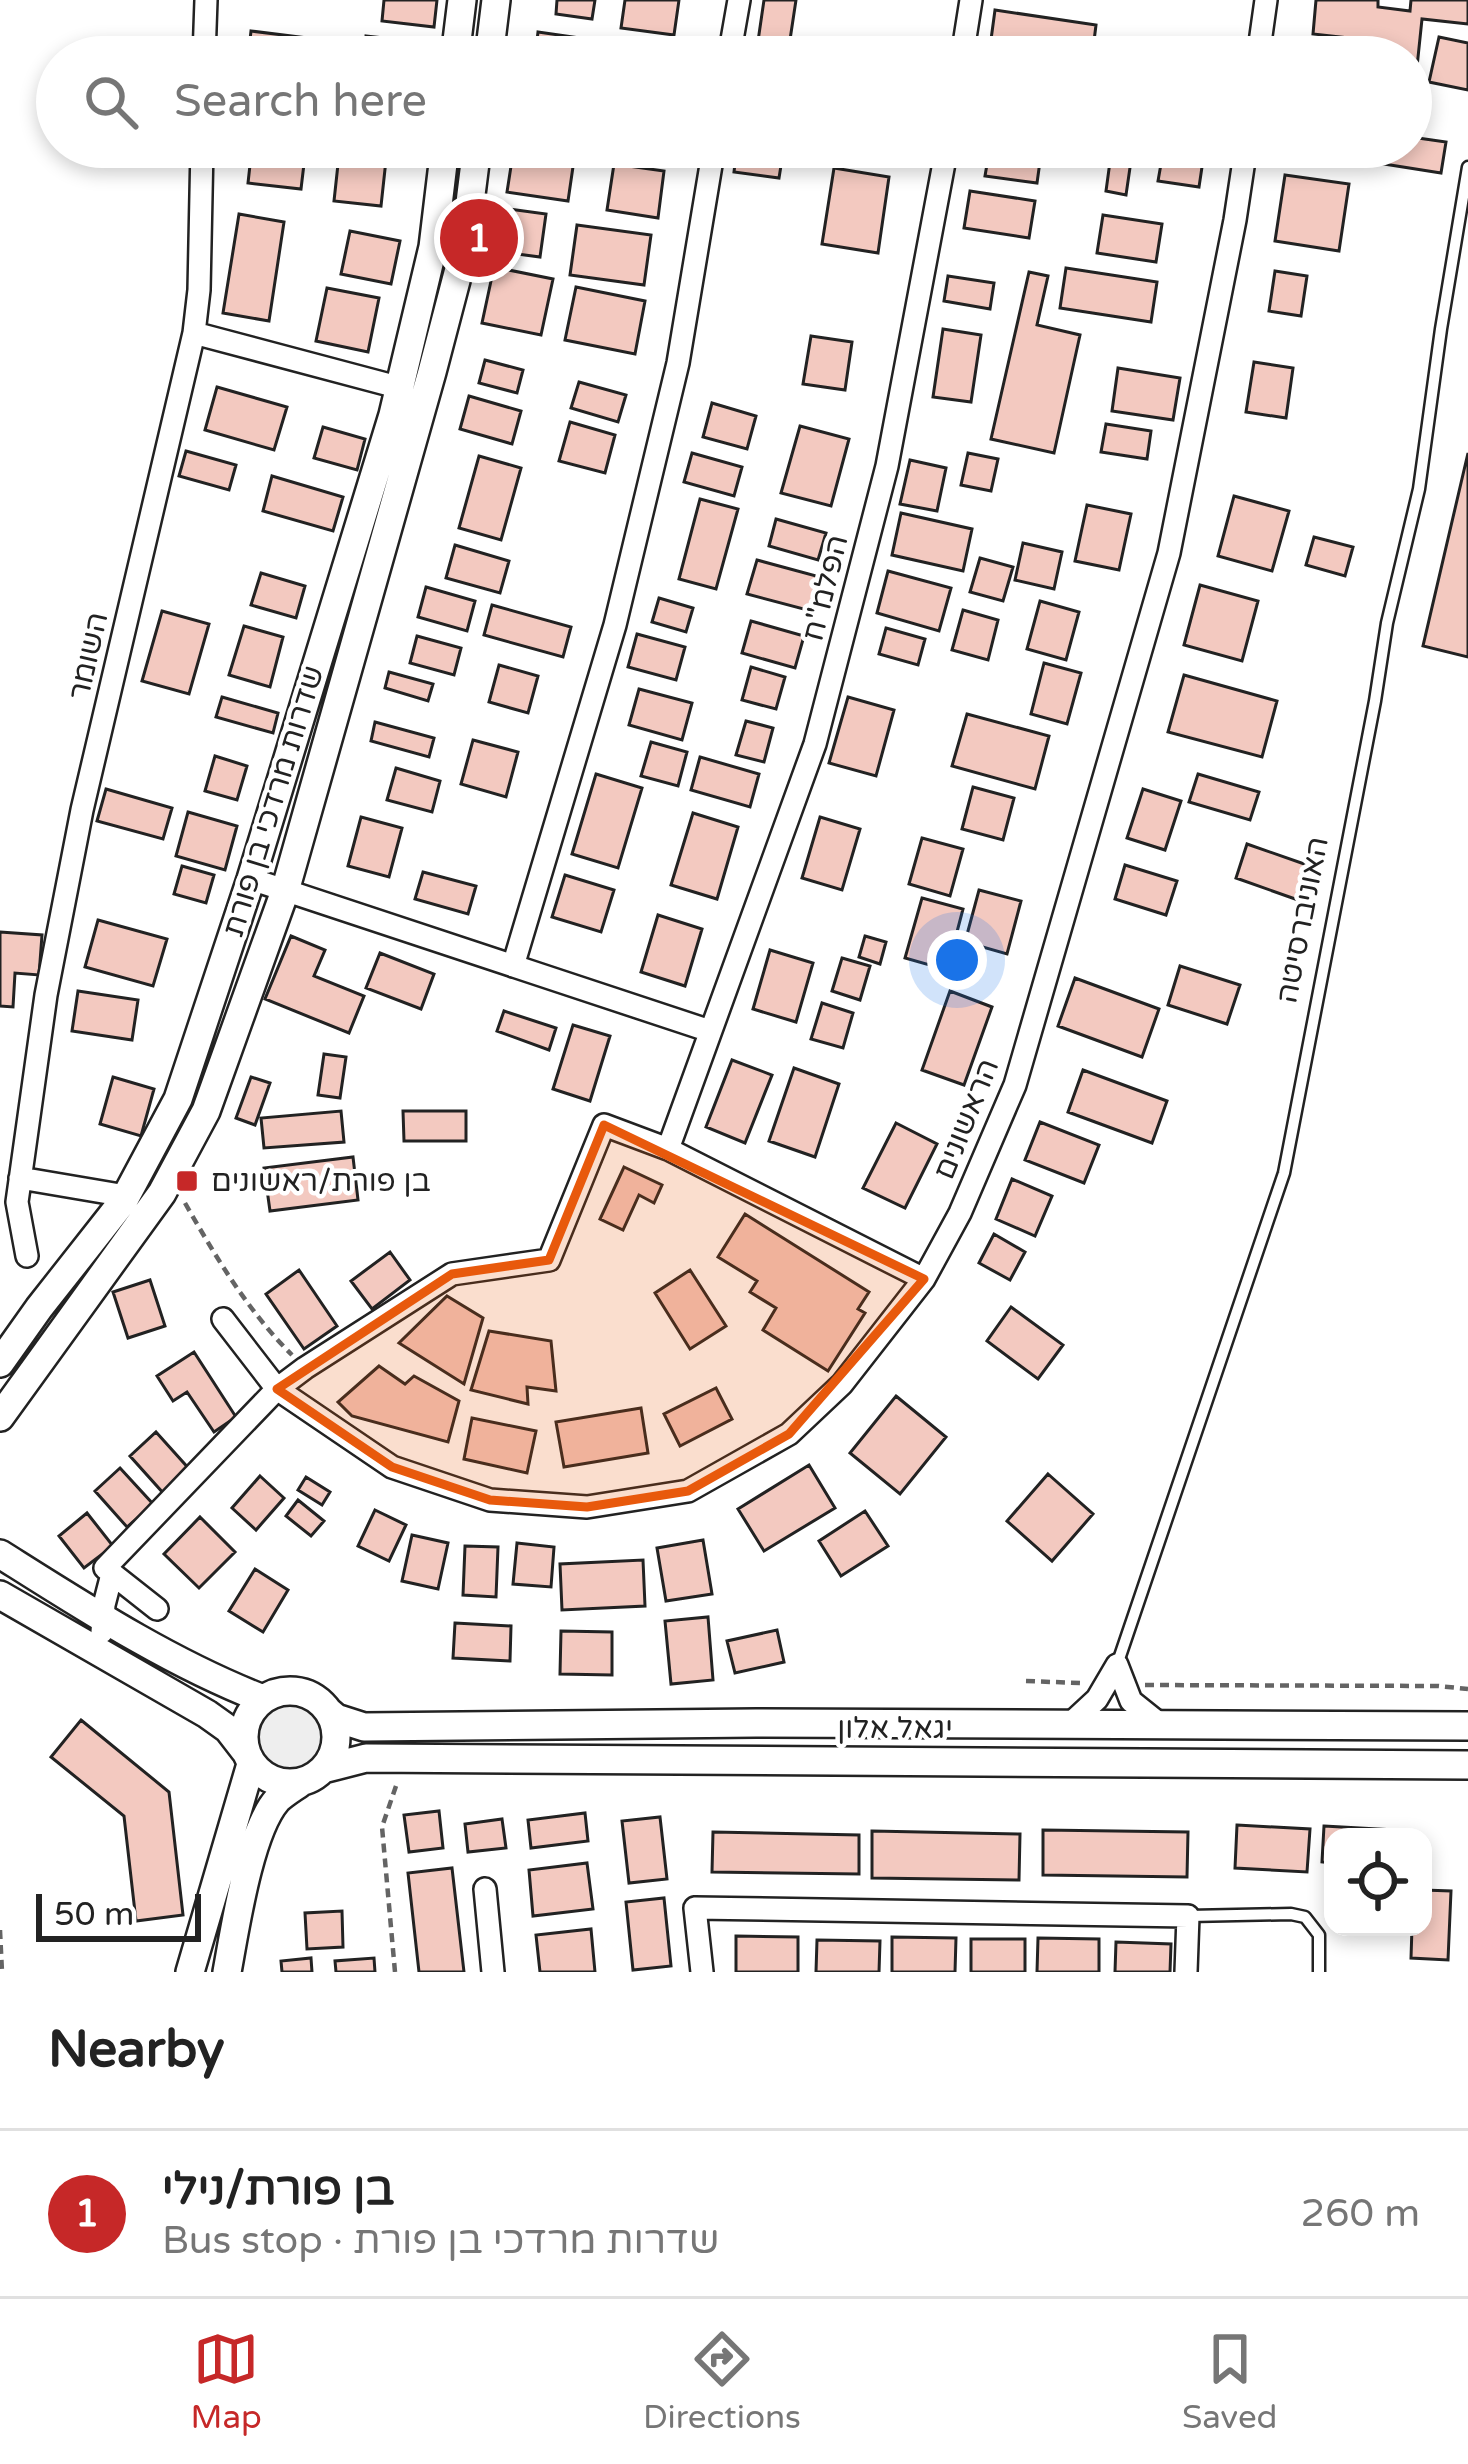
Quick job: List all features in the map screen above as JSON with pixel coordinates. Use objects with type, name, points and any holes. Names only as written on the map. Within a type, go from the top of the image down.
[{"type":"street","points":[[205,36],[206,0]]},
{"type":"street","points":[[458,36],[462,0]]},
{"type":"street","points":[[492,36],[496,0]]},
{"type":"street","points":[[733,36],[739,0]]},
{"type":"street","points":[[965,36],[971,0]]},
{"type":"street","points":[[1260,36],[1263,0]]},
{"type":"street","name":"השומר","points":[[27,1256],[8,1202],[20,1178],[46,995],[82,810],[194,333],[202,168]]},
{"type":"street","name":"שדרות מרדכי בן פורת","points":[[0,1363],[126,1196],[178,1099],[251,879],[401,388],[433,248],[443,168]]},
{"type":"street","name":"שדרות מרדכי בן פורת","points":[[0,1417],[171,1177],[206,1111],[285,891],[464,250],[474,168]]},
{"type":"street","points":[[513,966],[631,560],[678,363],[710,168]]},
{"type":"street","name":"הפלמ\"ח","points":[[668,1149],[815,744],[887,466],[944,168]]},
{"type":"street","name":"הראשונים","points":[[224,1318],[278,1389],[392,1467],[490,1501],[586,1507],[688,1492],[789,1434],[842,1384],[924,1279],[960,1213],[1015,1085],[1169,553],[1243,168]]},
{"type":"street","points":[[194,333],[401,388]]},
{"type":"street","points":[[251,879],[710,1031]]},
{"type":"street","points":[[157,1609],[105,1568],[278,1389],[305,1368],[452,1274],[549,1260],[604,1125],[668,1149],[924,1279]]},
{"type":"street","points":[[20,1178],[126,1196]]},
{"type":"street","points":[[0,1554],[103,1618],[263,1699]]},
{"type":"street","points":[[101,1653],[112,1574]]},
{"type":"street","points":[[0,1595],[222,1724],[273,1780],[312,1776]]},
{"type":"street","points":[[1117,1665],[1131,1701],[1162,1725]]},
{"type":"street","name":"האוניברסיטה","points":[[1070,1724],[1096,1699],[1117,1665]]},
{"type":"street","points":[[190,1972],[248,1757],[245,1722],[263,1699],[291,1690],[318,1701],[328,1712],[335,1745],[312,1776],[276,1802],[256,1843],[227,1972]]},
{"type":"street","name":"יגאל אלון","points":[[328,1712],[364,1727],[756,1723],[1468,1726]]},
{"type":"street","name":"יגאל אלון","points":[[312,1776],[366,1759],[1468,1766]]},
{"type":"street","points":[[484,1888],[493,1972]]},
{"type":"street","points":[[702,1972],[695,1908],[1188,1916],[1186,1972]]},
{"type":"lane","name":"האוניברסיטה","points":[[1117,1665],[1284,1173],[1388,623],[1419,489],[1468,166]]},
{"type":"lane","points":[[1188,1916],[1306,1916],[1319,1935],[1319,1972]]},
{"type":"path","points":[[171,1177],[222,1268],[269,1332],[305,1368]]},
{"type":"path","points":[[1026,1681],[1104,1688]]},
{"type":"path","points":[[1145,1685],[1468,1689]]},
{"type":"path","points":[[395,1972],[382,1826],[404,1761]]},
{"type":"path","points":[[0,1930],[2,1972]]},
{"type":"highlighted area","points":[[604,1125],[924,1279],[789,1434],[688,1491],[587,1507],[490,1500],[392,1467],[277,1389],[452,1274],[549,1260]]},
{"type":"shaded area","points":[[290,1699],[317,1710],[328,1737],[317,1764],[290,1775],[263,1764],[252,1737],[263,1710]]},
{"type":"building","points":[[384,0],[437,0],[434,27],[382,21]]},
{"type":"building","points":[[557,0],[595,0],[592,19],[556,14]]},
{"type":"building","points":[[625,0],[679,0],[674,35],[621,28]]},
{"type":"building","points":[[764,0],[796,0],[791,36],[759,36]]},
{"type":"building","points":[[1316,0],[1378,0],[1378,7],[1410,11],[1411,0],[1468,0],[1468,24],[1422,19],[1420,36],[1313,34]]},
{"type":"building","points":[[995,10],[1096,25],[1095,36],[991,36]]},
{"type":"building","points":[[251,31],[292,36],[250,36]]},
{"type":"building","points":[[1439,37],[1468,43],[1468,90],[1432,83]]},
{"type":"building","points":[[1432,140],[1446,142],[1441,173],[1409,168],[1432,168]]},
{"type":"building","points":[[250,168],[304,168],[301,189],[248,183]]},
{"type":"building","points":[[338,168],[385,168],[381,206],[334,201]]},
{"type":"building","points":[[511,168],[573,168],[568,201],[507,192]]},
{"type":"building","points":[[613,168],[664,171],[658,218],[607,210]]},
{"type":"building","points":[[734,168],[781,168],[779,178],[734,172]]},
{"type":"building","points":[[834,168],[889,177],[878,253],[822,244]]},
{"type":"building","points":[[986,168],[1039,168],[1037,183],[985,176]]},
{"type":"building","points":[[1109,168],[1130,168],[1126,195],[1106,191]]},
{"type":"building","points":[[1160,168],[1202,168],[1199,187],[1158,181]]},
{"type":"building","points":[[1285,175],[1349,184],[1339,251],[1275,241]]},
{"type":"building","points":[[970,191],[1035,201],[1029,238],[964,228]]},
{"type":"building","points":[[509,209],[546,214],[540,257],[503,252]]},
{"type":"building","points":[[239,214],[284,222],[269,321],[223,313]]},
{"type":"building","points":[[1103,215],[1162,224],[1156,262],[1097,253]]},
{"type":"building","points":[[577,225],[651,235],[644,285],[570,275]]},
{"type":"building","points":[[350,231],[400,241],[391,284],[341,274]]},
{"type":"building","points":[[494,267],[553,279],[541,335],[482,323]]},
{"type":"building","points":[[1066,268],[1157,282],[1151,322],[1060,308]]},
{"type":"building","points":[[1275,271],[1307,276],[1301,316],[1269,311]]},
{"type":"building","points":[[1029,272],[1048,276],[1037,325],[1080,335],[1054,453],[991,439]]},
{"type":"building","points":[[948,276],[994,283],[990,309],[944,301]]},
{"type":"building","points":[[576,287],[645,301],[635,354],[565,340]]},
{"type":"building","points":[[327,288],[379,298],[368,352],[316,341]]},
{"type":"building","points":[[943,329],[981,335],[971,402],[933,397]]},
{"type":"building","points":[[811,336],[852,342],[845,390],[803,384]]},
{"type":"building","points":[[485,360],[523,370],[517,393],[479,383]]},
{"type":"building","points":[[1254,362],[1293,368],[1286,418],[1246,412]]},
{"type":"building","points":[[1118,368],[1180,378],[1173,420],[1112,411]]},
{"type":"building","points":[[579,382],[626,395],[618,422],[571,408]]},
{"type":"building","points":[[217,387],[287,407],[274,450],[205,430]]},
{"type":"building","points":[[469,396],[521,411],[512,444],[460,429]]},
{"type":"building","points":[[712,403],[756,416],[747,449],[703,437]]},
{"type":"building","points":[[570,422],[615,435],[605,473],[559,461]]},
{"type":"building","points":[[1106,424],[1151,431],[1147,459],[1101,452]]},
{"type":"building","points":[[800,426],[849,439],[831,506],[781,493]]},
{"type":"building","points":[[323,427],[365,439],[357,470],[314,458]]},
{"type":"building","points":[[186,451],[236,465],[229,490],[179,476]]},
{"type":"building","points":[[692,453],[742,467],[734,496],[684,482]]},
{"type":"building","points":[[968,453],[998,459],[991,491],[961,485]]},
{"type":"building","points":[[1468,453],[1468,657],[1423,646]]},
{"type":"building","points":[[479,456],[521,468],[501,540],[459,528]]},
{"type":"building","points":[[910,460],[946,468],[937,511],[900,504]]},
{"type":"building","points":[[272,476],[343,497],[333,531],[263,511]]},
{"type":"building","points":[[1234,496],[1289,511],[1272,571],[1218,556]]},
{"type":"building","points":[[700,499],[738,509],[716,589],[679,579]]},
{"type":"building","points":[[1087,505],[1131,514],[1119,570],[1075,561]]},
{"type":"building","points":[[901,513],[972,529],[963,571],[892,555]]},
{"type":"building","points":[[776,519],[826,533],[818,560],[769,546]]},
{"type":"building","points":[[1314,537],[1353,547],[1345,576],[1306,565]]},
{"type":"building","points":[[1023,543],[1062,552],[1054,589],[1015,580]]},
{"type":"building","points":[[455,545],[509,561],[500,593],[446,578]]},
{"type":"building","points":[[980,558],[1013,567],[1003,601],[970,592]]},
{"type":"building","points":[[757,560],[820,577],[811,611],[747,594]]},
{"type":"building","points":[[888,571],[951,588],[939,631],[877,613]]},
{"type":"building","points":[[261,573],[305,586],[296,618],[251,605]]},
{"type":"building","points":[[1200,585],[1258,601],[1242,661],[1184,645]]},
{"type":"building","points":[[426,587],[475,601],[467,631],[418,617]]},
{"type":"building","points":[[659,598],[693,608],[686,632],[652,622]]},
{"type":"building","points":[[1040,601],[1079,612],[1066,660],[1027,649]]},
{"type":"building","points":[[492,605],[571,627],[563,657],[484,635]]},
{"type":"building","points":[[963,610],[998,620],[988,660],[952,650]]},
{"type":"building","points":[[162,611],[209,624],[189,694],[142,681]]},
{"type":"building","points":[[751,621],[804,636],[795,668],[742,653]]},
{"type":"building","points":[[244,626],[283,637],[270,687],[229,675]]},
{"type":"building","points":[[886,628],[925,639],[918,665],[879,654]]},
{"type":"building","points":[[637,634],[685,647],[676,680],[628,667]]},
{"type":"building","points":[[417,636],[461,648],[454,675],[410,663]]},
{"type":"building","points":[[1044,663],[1081,673],[1067,724],[1031,714]]},
{"type":"building","points":[[499,665],[538,676],[528,713],[489,702]]},
{"type":"building","points":[[751,667],[785,677],[776,709],[742,700]]},
{"type":"building","points":[[389,672],[433,684],[428,701],[385,688]]},
{"type":"building","points":[[1184,675],[1277,701],[1262,757],[1168,732]]},
{"type":"building","points":[[639,689],[692,703],[682,740],[629,725]]},
{"type":"building","points":[[222,697],[278,713],[273,733],[216,717]]},
{"type":"building","points":[[848,697],[894,710],[876,776],[829,763]]},
{"type":"building","points":[[967,714],[1049,736],[1035,789],[952,766]]},
{"type":"building","points":[[746,721],[773,728],[764,762],[736,755]]},
{"type":"building","points":[[375,722],[434,738],[429,757],[371,741]]},
{"type":"building","points":[[473,740],[518,752],[506,797],[461,784]]},
{"type":"building","points":[[651,742],[687,752],[678,786],[641,776]]},
{"type":"building","points":[[215,756],[247,766],[237,800],[205,791]]},
{"type":"building","points":[[700,757],[759,774],[750,807],[691,790]]},
{"type":"building","points":[[396,768],[440,781],[432,812],[387,800]]},
{"type":"building","points":[[596,774],[642,788],[618,868],[572,854]]},
{"type":"building","points":[[1198,774],[1259,792],[1250,820],[1189,802]]},
{"type":"building","points":[[973,787],[1014,798],[1003,840],[962,829]]},
{"type":"building","points":[[106,789],[172,808],[163,839],[97,821]]},
{"type":"building","points":[[1143,789],[1181,801],[1165,850],[1127,838]]},
{"type":"building","points":[[188,812],[237,826],[225,870],[176,856]]},
{"type":"building","points":[[693,813],[738,827],[717,899],[671,885]]},
{"type":"building","points":[[361,817],[402,828],[389,877],[348,866]]},
{"type":"building","points":[[820,817],[860,829],[842,890],[802,878]]},
{"type":"building","points":[[922,838],[963,849],[950,896],[909,884]]},
{"type":"building","points":[[1247,844],[1310,866],[1298,900],[1236,878]]},
{"type":"building","points":[[1125,865],[1177,881],[1166,915],[1115,899]]},
{"type":"building","points":[[182,866],[214,875],[206,903],[174,894]]},
{"type":"building","points":[[423,872],[476,886],[468,914],[415,899]]},
{"type":"building","points":[[565,875],[614,890],[601,932],[552,917]]},
{"type":"building","points":[[979,890],[1021,901],[1007,954],[965,942]]},
{"type":"building","points":[[922,898],[963,909],[947,970],[905,958]]},
{"type":"building","points":[[658,915],[702,929],[685,986],[641,972]]},
{"type":"building","points":[[98,920],[167,939],[153,986],[85,967]]},
{"type":"building","points":[[0,932],[42,935],[39,975],[15,973],[13,1007],[0,1006]]},
{"type":"building","points":[[291,936],[325,950],[314,976],[364,996],[349,1033],[265,999]]},
{"type":"building","points":[[865,936],[886,942],[880,964],[859,957]]},
{"type":"building","points":[[770,950],[813,963],[796,1022],[753,1009]]},
{"type":"building","points":[[380,953],[434,974],[421,1009],[366,988]]},
{"type":"building","points":[[842,958],[870,966],[860,1000],[832,991]]},
{"type":"building","points":[[1180,966],[1240,985],[1227,1024],[1168,1005]]},
{"type":"building","points":[[1075,978],[1159,1009],[1142,1057],[1058,1026]]},
{"type":"building","points":[[78,991],[138,1000],[132,1040],[72,1031]]},
{"type":"building","points":[[950,991],[992,1007],[964,1085],[922,1070]]},
{"type":"building","points":[[822,1003],[853,1013],[843,1048],[811,1039]]},
{"type":"building","points":[[504,1011],[556,1028],[549,1050],[497,1031]]},
{"type":"building","points":[[573,1025],[610,1036],[590,1101],[553,1089]]},
{"type":"building","points":[[324,1054],[346,1057],[340,1098],[318,1095]]},
{"type":"building","points":[[732,1060],[772,1075],[745,1143],[706,1127]]},
{"type":"building","points":[[794,1068],[839,1084],[815,1157],[769,1141]]},
{"type":"building","points":[[1083,1070],[1167,1101],[1152,1143],[1068,1112]]},
{"type":"building","points":[[113,1077],[154,1089],[141,1136],[100,1124]]},
{"type":"building","points":[[251,1077],[270,1083],[255,1125],[236,1118]]},
{"type":"building","points":[[341,1111],[344,1142],[264,1148],[261,1118]]},
{"type":"building","points":[[403,1111],[466,1111],[466,1141],[404,1141]]},
{"type":"building","points":[[1040,1122],[1099,1145],[1084,1183],[1025,1160]]},
{"type":"building","points":[[896,1123],[937,1144],[905,1208],[863,1188]]},
{"type":"building","points":[[353,1157],[358,1200],[270,1211],[264,1168]]},
{"type":"building","points":[[624,1167],[662,1185],[654,1203],[639,1195],[623,1230],[600,1219]]},
{"type":"building","points":[[1012,1179],[1052,1196],[1035,1236],[996,1219]]},
{"type":"building","points":[[745,1214],[869,1292],[858,1309],[865,1313],[828,1371],[763,1330],[776,1308],[750,1292],[757,1281],[718,1257]]},
{"type":"building","points":[[994,1234],[1025,1252],[1010,1280],[979,1263]]},
{"type":"building","points":[[390,1252],[410,1280],[372,1309],[351,1281]]},
{"type":"building","points":[[299,1270],[337,1326],[304,1349],[266,1294]]},
{"type":"building","points":[[690,1270],[726,1326],[690,1349],[655,1293]]},
{"type":"building","points":[[150,1280],[165,1326],[128,1338],[113,1292]]},
{"type":"building","points":[[447,1296],[483,1318],[464,1384],[399,1343]]},
{"type":"building","points":[[1011,1307],[1063,1345],[1038,1379],[987,1341]]},
{"type":"building","points":[[489,1331],[551,1341],[556,1391],[527,1387],[528,1404],[471,1390]]},
{"type":"building","points":[[194,1352],[236,1417],[214,1432],[187,1392],[173,1401],[157,1376]]},
{"type":"building","points":[[379,1366],[405,1384],[414,1376],[459,1401],[448,1442],[352,1416],[338,1402]]},
{"type":"building","points":[[716,1388],[732,1419],[680,1446],[664,1414]]},
{"type":"building","points":[[896,1396],[946,1437],[900,1494],[850,1453]]},
{"type":"building","points":[[641,1408],[648,1453],[564,1467],[556,1422]]},
{"type":"building","points":[[472,1418],[536,1431],[527,1473],[464,1459]]},
{"type":"building","points":[[156,1432],[191,1471],[165,1495],[130,1456]]},
{"type":"building","points":[[809,1465],[835,1508],[764,1551],[738,1509]]},
{"type":"building","points":[[120,1468],[153,1504],[127,1527],[95,1491]]},
{"type":"building","points":[[1048,1474],[1093,1514],[1052,1561],[1007,1521]]},
{"type":"building","points":[[260,1476],[284,1498],[256,1530],[232,1508]]},
{"type":"building","points":[[306,1477],[330,1492],[322,1505],[298,1490]]},
{"type":"building","points":[[298,1500],[324,1521],[311,1536],[286,1516]]},
{"type":"building","points":[[375,1510],[406,1525],[389,1561],[358,1546]]},
{"type":"building","points":[[865,1511],[888,1546],[841,1576],[819,1541]]},
{"type":"building","points":[[87,1513],[113,1546],[84,1568],[59,1536]]},
{"type":"building","points":[[200,1517],[235,1552],[199,1588],[164,1554]]},
{"type":"building","points":[[412,1535],[448,1543],[438,1589],[402,1581]]},
{"type":"building","points":[[703,1540],[712,1594],[666,1601],[657,1548]]},
{"type":"building","points":[[517,1543],[554,1547],[551,1587],[513,1584]]},
{"type":"building","points":[[465,1546],[498,1547],[496,1597],[463,1595]]},
{"type":"building","points":[[643,1560],[645,1606],[562,1610],[560,1564]]},
{"type":"building","points":[[255,1569],[288,1590],[263,1632],[229,1611]]},
{"type":"building","points":[[708,1617],[713,1680],[671,1684],[665,1621]]},
{"type":"building","points":[[455,1623],[511,1626],[510,1661],[453,1658]]},
{"type":"building","points":[[777,1630],[784,1662],[735,1673],[727,1641]]},
{"type":"building","points":[[561,1631],[612,1632],[612,1675],[560,1674]]},
{"type":"building","points":[[81,1720],[169,1792],[183,1915],[136,1921],[124,1816],[51,1757]]},
{"type":"building","points":[[439,1811],[443,1848],[409,1852],[404,1815]]},
{"type":"building","points":[[585,1813],[588,1841],[531,1848],[528,1820]]},
{"type":"building","points":[[660,1817],[667,1879],[629,1883],[622,1821]]},
{"type":"building","points":[[502,1819],[506,1848],[468,1852],[465,1824]]},
{"type":"building","points":[[1237,1825],[1310,1829],[1307,1872],[1235,1868]]},
{"type":"building","points":[[1043,1830],[1188,1832],[1187,1877],[1043,1875]]},
{"type":"building","points":[[872,1831],[1020,1834],[1019,1880],[872,1878]]},
{"type":"building","points":[[713,1832],[859,1835],[859,1874],[712,1872]]},
{"type":"building","points":[[587,1863],[593,1909],[533,1916],[529,1870]]},
{"type":"building","points":[[452,1868],[464,1972],[419,1972],[408,1873]]},
{"type":"building","points":[[1432,1890],[1451,1891],[1448,1960],[1411,1958],[1412,1936],[1432,1936]]},
{"type":"building","points":[[664,1898],[671,1966],[633,1970],[626,1902]]},
{"type":"building","points":[[342,1911],[343,1947],[307,1949],[305,1913]]},
{"type":"building","points":[[591,1929],[595,1972],[540,1972],[536,1935]]},
{"type":"building","points":[[736,1936],[798,1937],[798,1972],[736,1972]]},
{"type":"building","points":[[892,1937],[956,1938],[955,1972],[892,1972]]},
{"type":"building","points":[[1038,1938],[1099,1939],[1099,1972],[1037,1972]]},
{"type":"building","points":[[971,1939],[1025,1939],[1025,1972],[971,1972]]},
{"type":"building","points":[[817,1940],[880,1941],[879,1972],[816,1972]]},
{"type":"building","points":[[1116,1942],[1171,1944],[1170,1972],[1115,1972]]},
{"type":"building","points":[[311,1958],[312,1972],[282,1972],[281,1961]]},
{"type":"building","points":[[374,1958],[375,1972],[336,1972],[335,1961]]},
{"type":"place","name":"בן פורת/נילי","points":[[479,238]]},
{"type":"place","name":"בן פורת/ראשונים","points":[[187,1181]]}]
